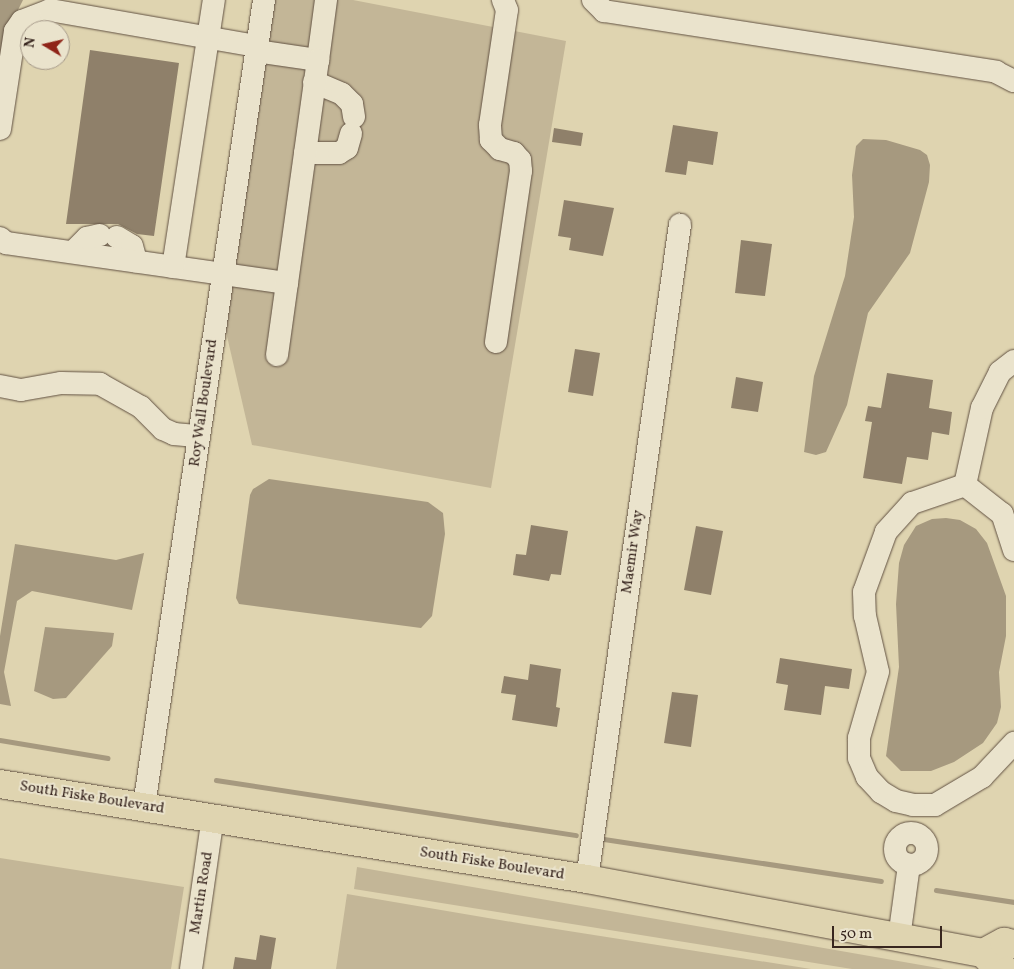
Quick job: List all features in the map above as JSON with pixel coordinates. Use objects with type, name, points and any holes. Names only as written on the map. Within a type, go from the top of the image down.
[{"type":"main road","name":"South Fiske Boulevard","points":[[0,784],[587,879],[899,938],[1004,969]]},
{"type":"main road","points":[[981,961],[1004,942],[1014,944]]},
{"type":"street","points":[[173,267],[214,0]]},
{"type":"street","name":"Roy Wall Boulevard","points":[[144,806],[264,0]]},
{"type":"street","points":[[277,355],[326,0]]},
{"type":"street","points":[[496,342],[521,171],[520,160],[514,153],[500,149],[491,140],[490,125],[507,10],[504,0]]},
{"type":"street","points":[[593,0],[604,11],[996,72],[1014,81]]},
{"type":"street","points":[[0,129],[15,31],[22,21],[50,10],[209,38],[318,60]]},
{"type":"street","points":[[305,153],[339,152],[347,148],[352,126],[352,104],[342,94],[314,82]]},
{"type":"street","name":"Maemir Way","points":[[587,879],[680,225]]},
{"type":"street","points":[[73,252],[87,238],[108,236],[132,246],[136,261]]},
{"type":"street","points":[[0,238],[6,243],[287,283]]},
{"type":"street","points":[[965,485],[982,408],[1000,372],[1014,361]]},
{"type":"street","points":[[0,386],[21,390],[62,383],[100,384],[141,407],[163,430],[174,434],[199,436]]},
{"type":"street","points":[[965,485],[1002,514],[1014,550]]},
{"type":"street","points":[[935,805],[896,801],[881,792],[867,776],[859,758],[859,738],[878,672],[865,616],[864,592],[886,532],[912,503],[965,485]]},
{"type":"street","points":[[899,938],[910,865],[901,861],[896,852],[897,843],[913,837],[935,805],[982,777],[1014,743]]},
{"type":"street","points":[[896,801],[913,837]]},
{"type":"street","name":"Martin Road","points":[[191,969],[213,817]]},
{"type":"shaded area","points":[[0,0],[23,0],[11,24],[0,78]]},
{"type":"shaded area","points":[[272,0],[353,0],[566,41],[491,488],[252,445],[224,323]]},
{"type":"shaded area","points":[[863,139],[886,140],[920,150],[927,155],[930,165],[929,182],[910,253],[868,313],[847,405],[826,452],[816,455],[804,452],[814,376],[845,276],[854,217],[852,175],[856,146]]},
{"type":"shaded area","points":[[269,479],[428,502],[443,513],[445,534],[432,616],[421,628],[239,604],[236,598],[250,495],[253,489]]},
{"type":"shaded area","points":[[932,519],[960,520],[976,529],[987,543],[1006,596],[1006,636],[999,672],[1001,707],[997,723],[983,743],[954,762],[931,771],[901,771],[886,756],[899,667],[896,604],[899,563],[904,545],[916,526]]},
{"type":"shaded area","points":[[15,544],[116,560],[144,553],[132,610],[32,591],[17,601],[4,672],[11,706],[0,704],[0,636]]},
{"type":"shaded area","points":[[45,627],[114,633],[112,646],[66,698],[53,699],[34,691]]},
{"type":"shaded area","points":[[0,858],[184,887],[171,969],[0,969]]},
{"type":"shaded area","points":[[357,867],[944,969],[852,969],[354,889]]},
{"type":"shaded area","points":[[347,894],[524,924],[811,969],[336,969]]},
{"type":"building","points":[[90,50],[179,63],[154,236],[137,234],[118,224],[66,224]]},
{"type":"building","points":[[673,125],[718,132],[713,165],[688,161],[686,175],[665,172]]},
{"type":"building","points":[[554,128],[583,133],[581,146],[552,142]]},
{"type":"building","points":[[564,200],[614,208],[603,256],[569,250],[571,238],[558,236]]},
{"type":"building","points":[[741,240],[772,244],[765,296],[735,293]]},
{"type":"building","points":[[575,349],[600,353],[593,396],[568,392]]},
{"type":"building","points":[[887,373],[933,380],[929,408],[952,412],[949,435],[932,432],[928,460],[907,457],[902,484],[863,478],[872,422],[865,421],[868,406],[881,408]]},
{"type":"building","points":[[736,377],[763,382],[758,412],[731,408]]},
{"type":"building","points":[[531,525],[568,531],[561,575],[551,574],[549,581],[513,575],[516,554],[526,555]]},
{"type":"building","points":[[696,526],[723,531],[711,595],[684,590]]},
{"type":"building","points":[[780,658],[852,669],[849,689],[825,686],[821,715],[784,710],[788,685],[776,683]]},
{"type":"building","points":[[530,664],[561,669],[556,707],[560,708],[557,727],[512,720],[516,695],[501,693],[504,676],[528,680]]},
{"type":"building","points":[[672,692],[698,695],[691,747],[664,743]]},
{"type":"building","points":[[260,935],[276,938],[271,969],[233,969],[235,957],[256,960]]},
{"type":"waterway","points":[[0,740],[108,758]]},
{"type":"waterway","points":[[216,780],[576,835]]},
{"type":"waterway","points":[[604,839],[881,881]]},
{"type":"waterway","points":[[936,890],[1014,902]]}]
